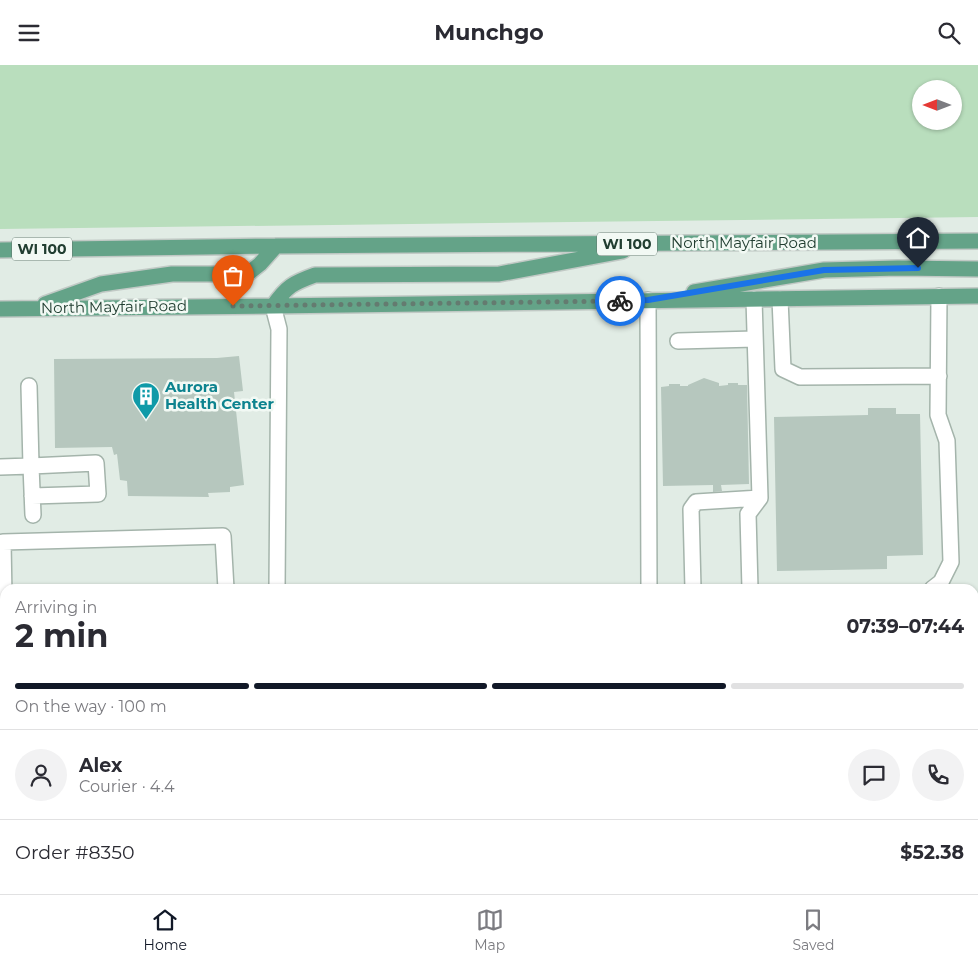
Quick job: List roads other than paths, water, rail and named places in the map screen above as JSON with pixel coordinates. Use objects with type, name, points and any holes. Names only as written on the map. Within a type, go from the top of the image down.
[{"type":"main road","name":"North Mayfair Road","points":[[0,250],[978,241]]},
{"type":"main road","points":[[273,306],[282,293],[296,282],[315,275],[499,274],[664,244]]},
{"type":"main road","points":[[35,308],[100,284],[172,275],[235,275],[250,272],[276,246]]},
{"type":"main road","points":[[648,300],[824,270],[898,268],[978,269]]},
{"type":"main road","name":"North Mayfair Road","points":[[0,309],[978,296]]},
{"type":"lane","points":[[938,584],[951,561],[947,441],[938,415],[939,296]]},
{"type":"lane","points":[[750,584],[748,514],[760,498],[754,299]]},
{"type":"lane","points":[[780,299],[783,369],[800,377],[939,376]]},
{"type":"lane","points":[[648,300],[649,584]]},
{"type":"lane","points":[[273,306],[279,329],[277,584]]},
{"type":"lane","points":[[678,341],[756,339]]},
{"type":"lane","points":[[29,387],[33,515]]},
{"type":"lane","points":[[0,467],[96,463],[98,494],[32,496]]},
{"type":"lane","points":[[693,584],[691,509],[696,502],[760,498]]},
{"type":"lane","points":[[5,584],[3,542],[223,536],[226,584]]},
{"type":"place","name":"Aurora Health Center","points":[[146,420]]}]
